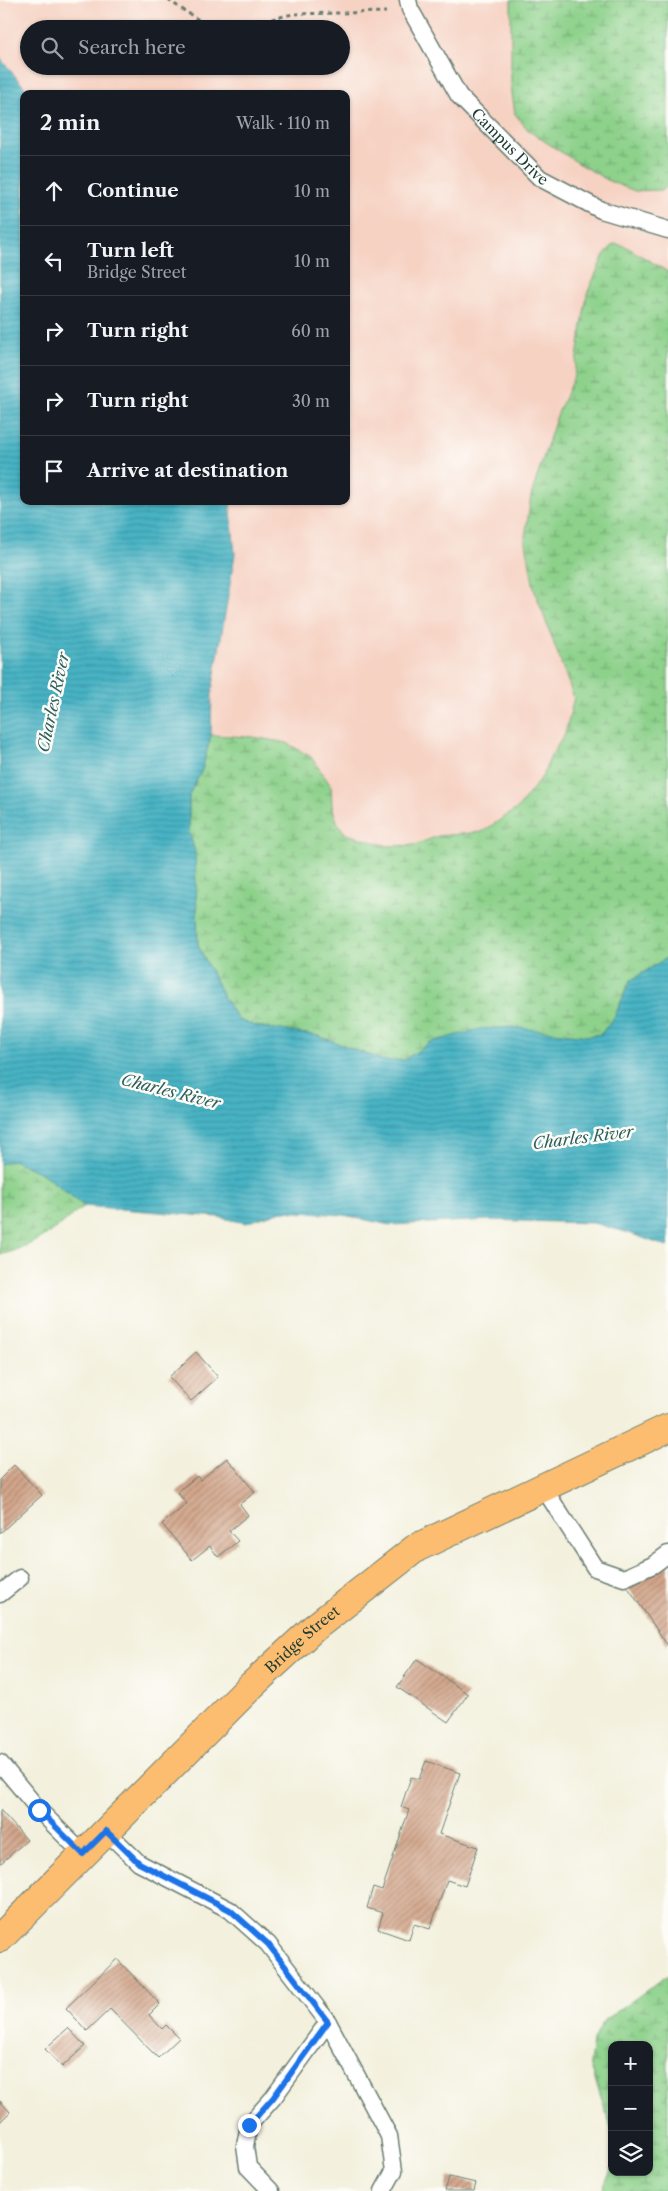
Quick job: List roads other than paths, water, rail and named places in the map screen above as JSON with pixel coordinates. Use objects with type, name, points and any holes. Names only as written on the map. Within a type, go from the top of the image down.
[{"type":"main road","name":"Bridge Street","points":[[0,1938],[257,1680],[314,1628],[416,1548],[668,1428]]},
{"type":"lane","name":"Campus Drive","points":[[409,4],[459,96],[540,178],[601,210],[668,230]]},
{"type":"lane","points":[[543,1488],[595,1568],[624,1578],[653,1565],[668,1554]]},
{"type":"lane","points":[[0,1594],[20,1578]]},
{"type":"lane","points":[[0,1763],[39,1810],[83,1854]]},
{"type":"lane","points":[[106,1831],[139,1863],[230,1910],[268,1944],[328,2022],[389,2136],[394,2171],[383,2191]]},
{"type":"lane","points":[[271,2191],[248,2167],[245,2146],[249,2125],[273,2098],[328,2022]]},
{"type":"water","name":"Charles River","points":[[0,58],[27,90],[20,90],[20,505],[230,505],[235,554],[212,692],[211,735],[202,770],[189,795],[189,831],[195,852],[198,945],[223,996],[238,1020],[256,1026],[318,1036],[385,1061],[404,1060],[431,1042],[480,1029],[512,1027],[588,1036],[601,1034],[615,1016],[630,981],[668,957],[668,1247],[594,1223],[489,1220],[390,1225],[344,1215],[282,1211],[246,1223],[218,1217],[84,1206],[43,1174],[13,1160],[0,1164]]}]
